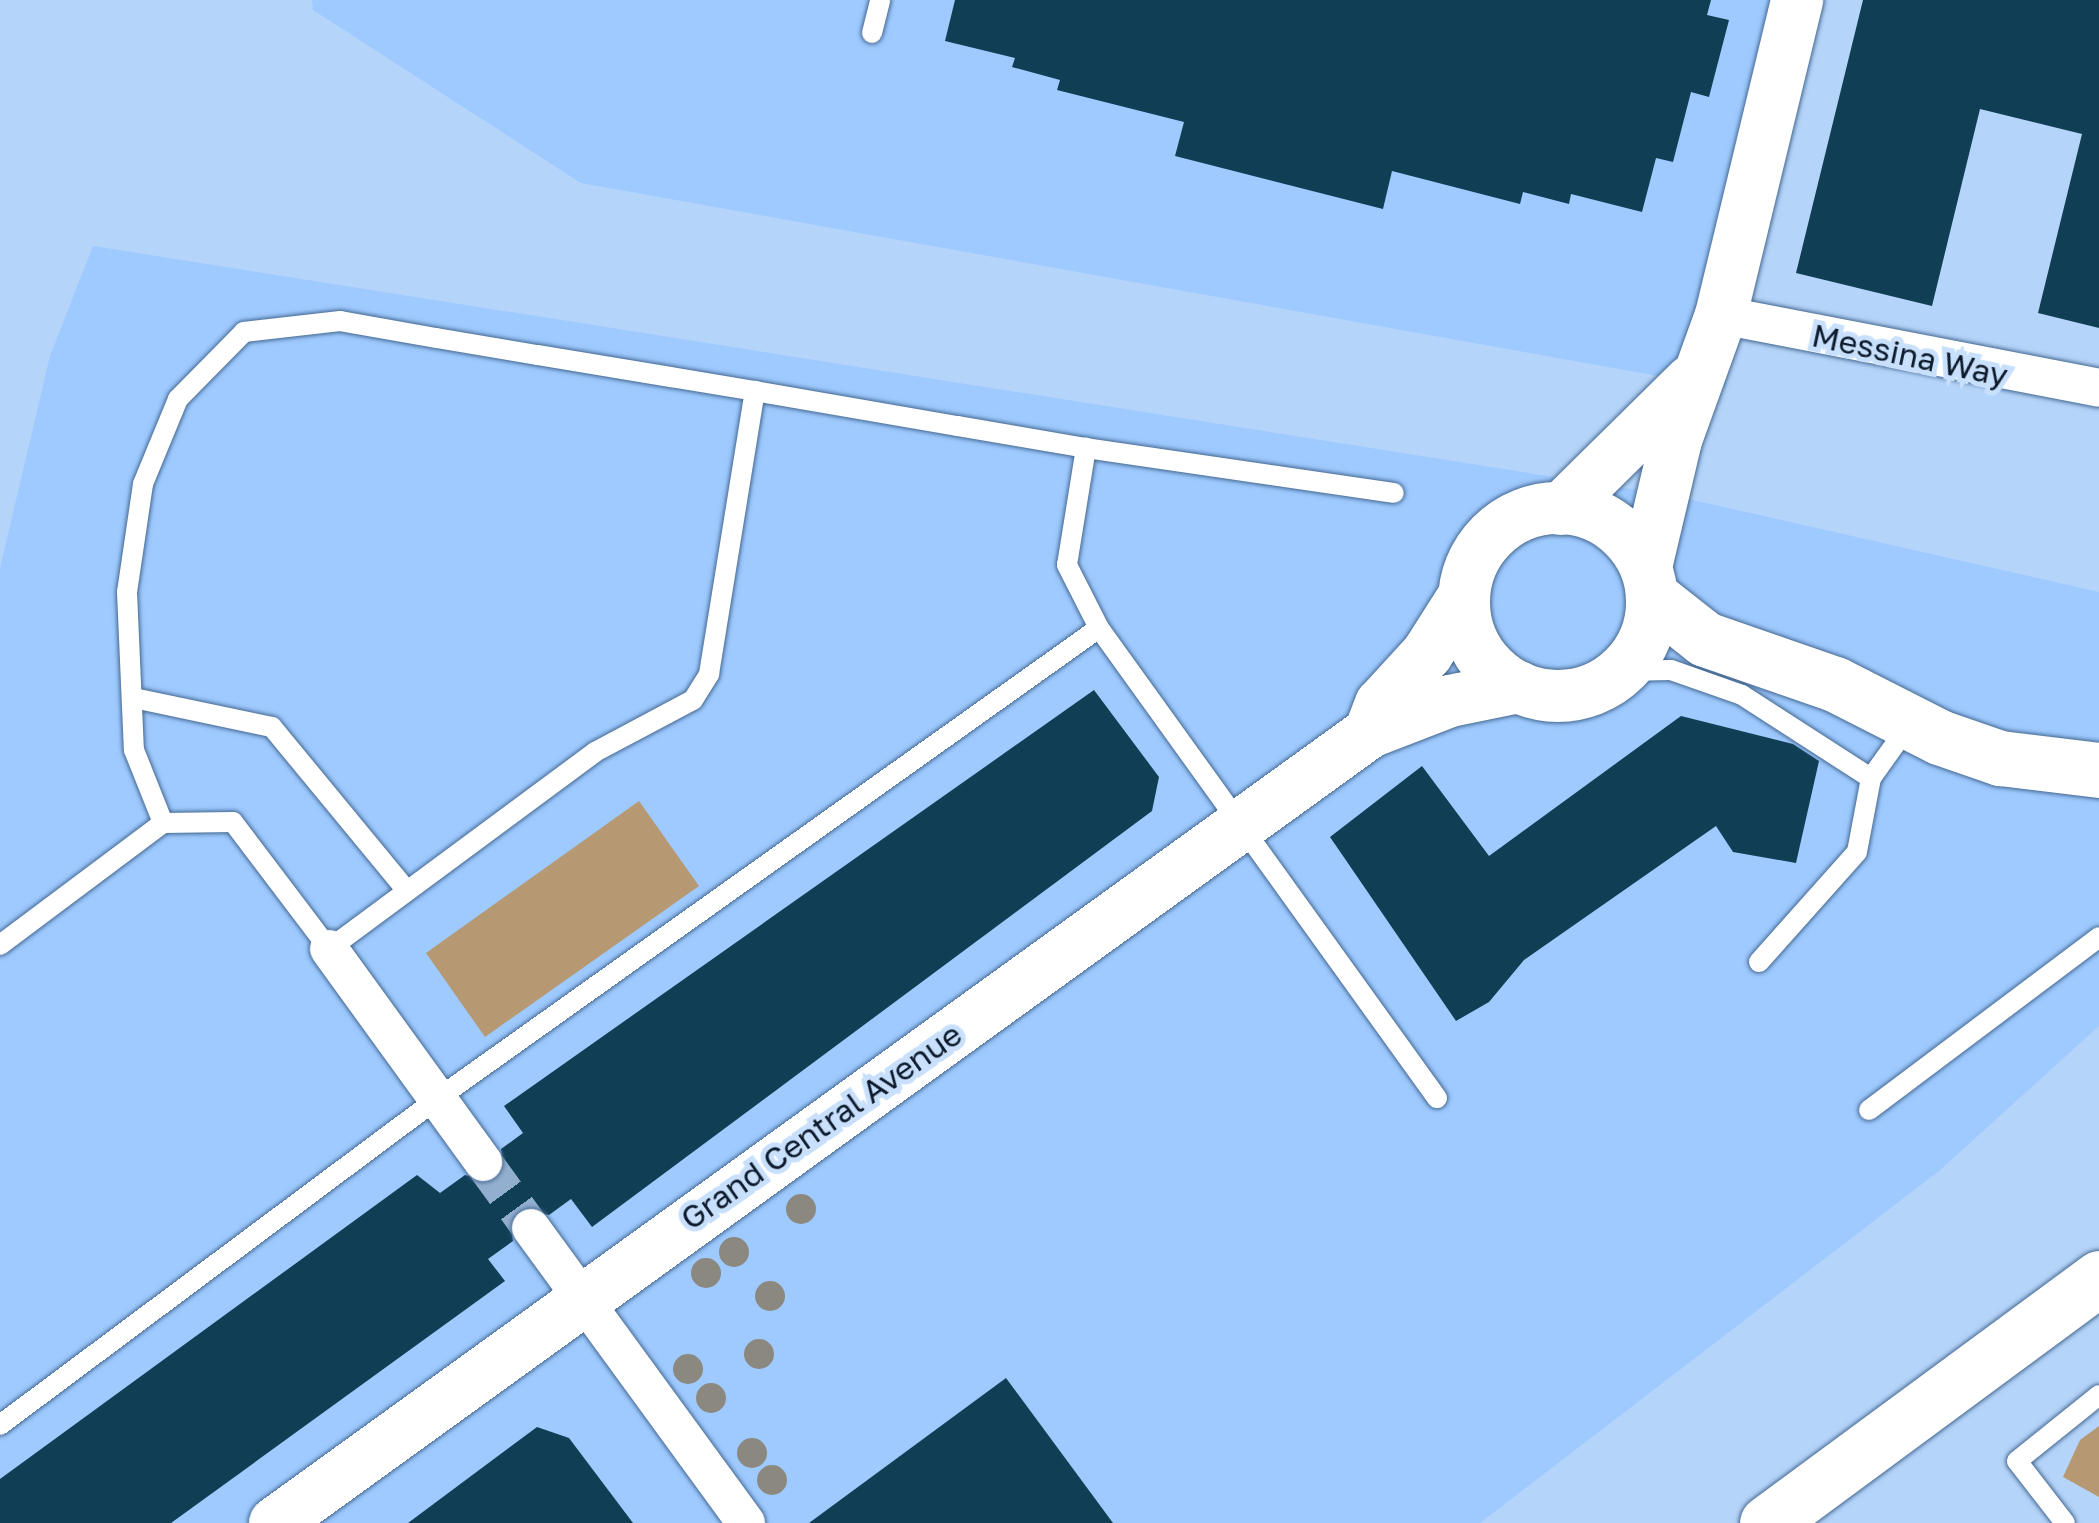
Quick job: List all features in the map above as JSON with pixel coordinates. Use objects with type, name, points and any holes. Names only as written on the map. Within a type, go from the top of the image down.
[{"type":"highway","points":[[1649,582],[1704,639],[1835,684],[1911,722],[2000,758],[2099,770]]},
{"type":"highway","points":[[1767,1523],[2099,1278]]},
{"type":"street","points":[[1623,671],[1650,625],[1649,582],[1699,373],[1721,315],[1797,0]]},
{"type":"street","name":"Messina Way","points":[[1721,315],[2099,388]]},
{"type":"street","points":[[1561,509],[1699,373]]},
{"type":"street","points":[[1561,509],[1605,520],[1649,582]]},
{"type":"street","name":"Grand Central Avenue","points":[[1370,732],[1381,704],[1427,654],[1464,596],[1488,538],[1514,519],[1561,509]]},
{"type":"street","name":"Grand Central Avenue","points":[[1464,596],[1481,657],[1519,687]]},
{"type":"street","name":"Grand Central Avenue","points":[[275,1523],[581,1296],[1370,732],[1450,701],[1519,687],[1564,697],[1623,671]]},
{"type":"street","points":[[329,950],[484,1162]]},
{"type":"street","points":[[531,1228],[746,1523]]},
{"type":"lane","points":[[872,33],[880,0]]},
{"type":"lane","points":[[164,823],[134,750],[127,592],[143,484],[178,400],[244,332],[340,321],[1086,448],[1394,493]]},
{"type":"lane","points":[[2,940],[164,823],[233,822],[329,950],[596,752],[694,700],[710,674],[755,392]]},
{"type":"lane","points":[[1086,448],[1068,565],[1099,628],[1245,824],[1437,1098]]},
{"type":"lane","points":[[0,1425],[437,1099],[1099,628]]},
{"type":"lane","points":[[1623,671],[1671,670],[1742,695],[1871,778]]},
{"type":"lane","points":[[134,698],[272,727],[408,891]]},
{"type":"lane","points":[[1759,962],[1857,852],[1871,778],[1911,722]]},
{"type":"lane","points":[[1869,1110],[2099,937]]},
{"type":"lane","points":[[2065,1523],[2017,1461],[2099,1395]]},
{"type":"shaded area","points":[[312,0],[1819,0],[1725,388],[581,183],[313,10]]},
{"type":"shaded area","points":[[93,246],[1675,496],[2099,592],[2099,1026],[1939,1171],[1480,1523],[0,1523],[0,568],[50,356]]},
{"type":"shaded area","points":[[639,801],[699,886],[485,1037],[426,953]]},
{"type":"shaded area","points":[[2099,1426],[2099,1497],[2063,1477],[2080,1440]]},
{"type":"building","points":[[955,0],[1711,0],[1707,15],[1729,20],[1709,97],[1691,92],[1673,162],[1656,158],[1642,212],[1571,194],[1569,204],[1523,192],[1520,204],[1392,171],[1383,209],[1175,156],[1184,122],[1057,90],[1060,80],[1012,67],[1015,58],[945,41]]},
{"type":"building","points":[[1863,0],[2099,0],[2099,328],[2038,313],[2082,134],[1980,109],[1932,306],[1796,273]]},
{"type":"building","points":[[1094,690],[1159,777],[1152,811],[592,1227],[571,1199],[549,1215],[519,1209],[510,1220],[513,1241],[488,1259],[505,1281],[171,1523],[0,1523],[0,1479],[417,1175],[440,1193],[465,1175],[495,1181],[504,1170],[501,1149],[523,1133],[504,1106]]},
{"type":"building","points":[[1681,716],[1793,744],[1819,761],[1796,863],[1733,852],[1716,826],[1524,960],[1489,1002],[1456,1021],[1330,837],[1422,766],[1489,856]]},
{"type":"building","points":[[1006,1378],[1113,1523],[809,1523]]},
{"type":"building","points":[[537,1427],[569,1438],[633,1523],[408,1523]]},
{"type":"tunnel","points":[[483,1162],[531,1228]]}]
